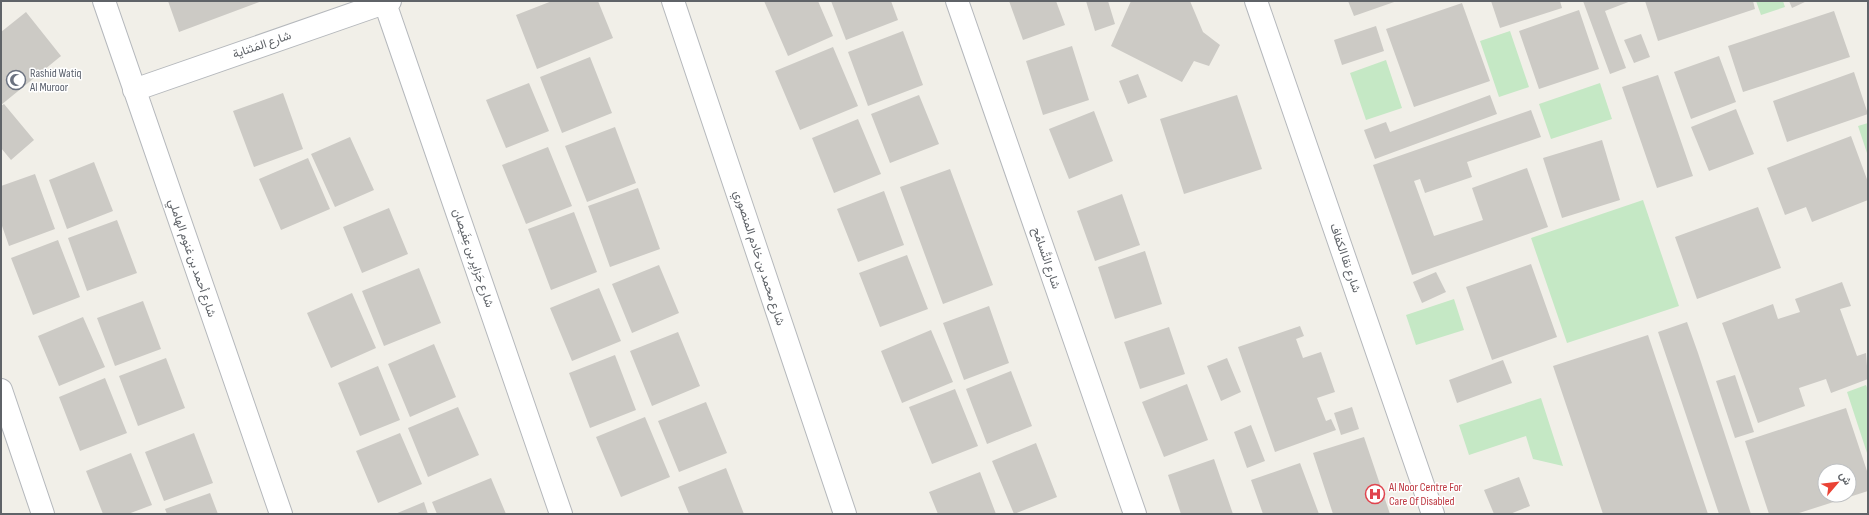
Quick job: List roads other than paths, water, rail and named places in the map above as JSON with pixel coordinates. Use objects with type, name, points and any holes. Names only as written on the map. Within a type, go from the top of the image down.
[{"type":"street","name":"شارع أحمد بن غنوم الهاملي","points":[[104,1],[281,514]]},
{"type":"street","name":"شارع محمد بن خادم المنصوري","points":[[673,1],[845,514]]},
{"type":"street","name":"شارع التَّسامُح","points":[[957,1],[1135,514]]},
{"type":"street","name":"شارع نقا الكفاف","points":[[1256,1],[1433,514]]},
{"type":"street","name":"شارع المَثناية","points":[[134,90],[387,2]]},
{"type":"street","name":"شارع جَزايِر بن عِفَيصان","points":[[387,2],[561,514]]},
{"type":"street","points":[[1,390],[43,514]]},
{"type":"place","name":"Rashid Watiq Al Muroor","points":[[16,80]]},
{"type":"place","name":"Al Noor Centre For Care Of Disabled","points":[[1375,494]]}]
